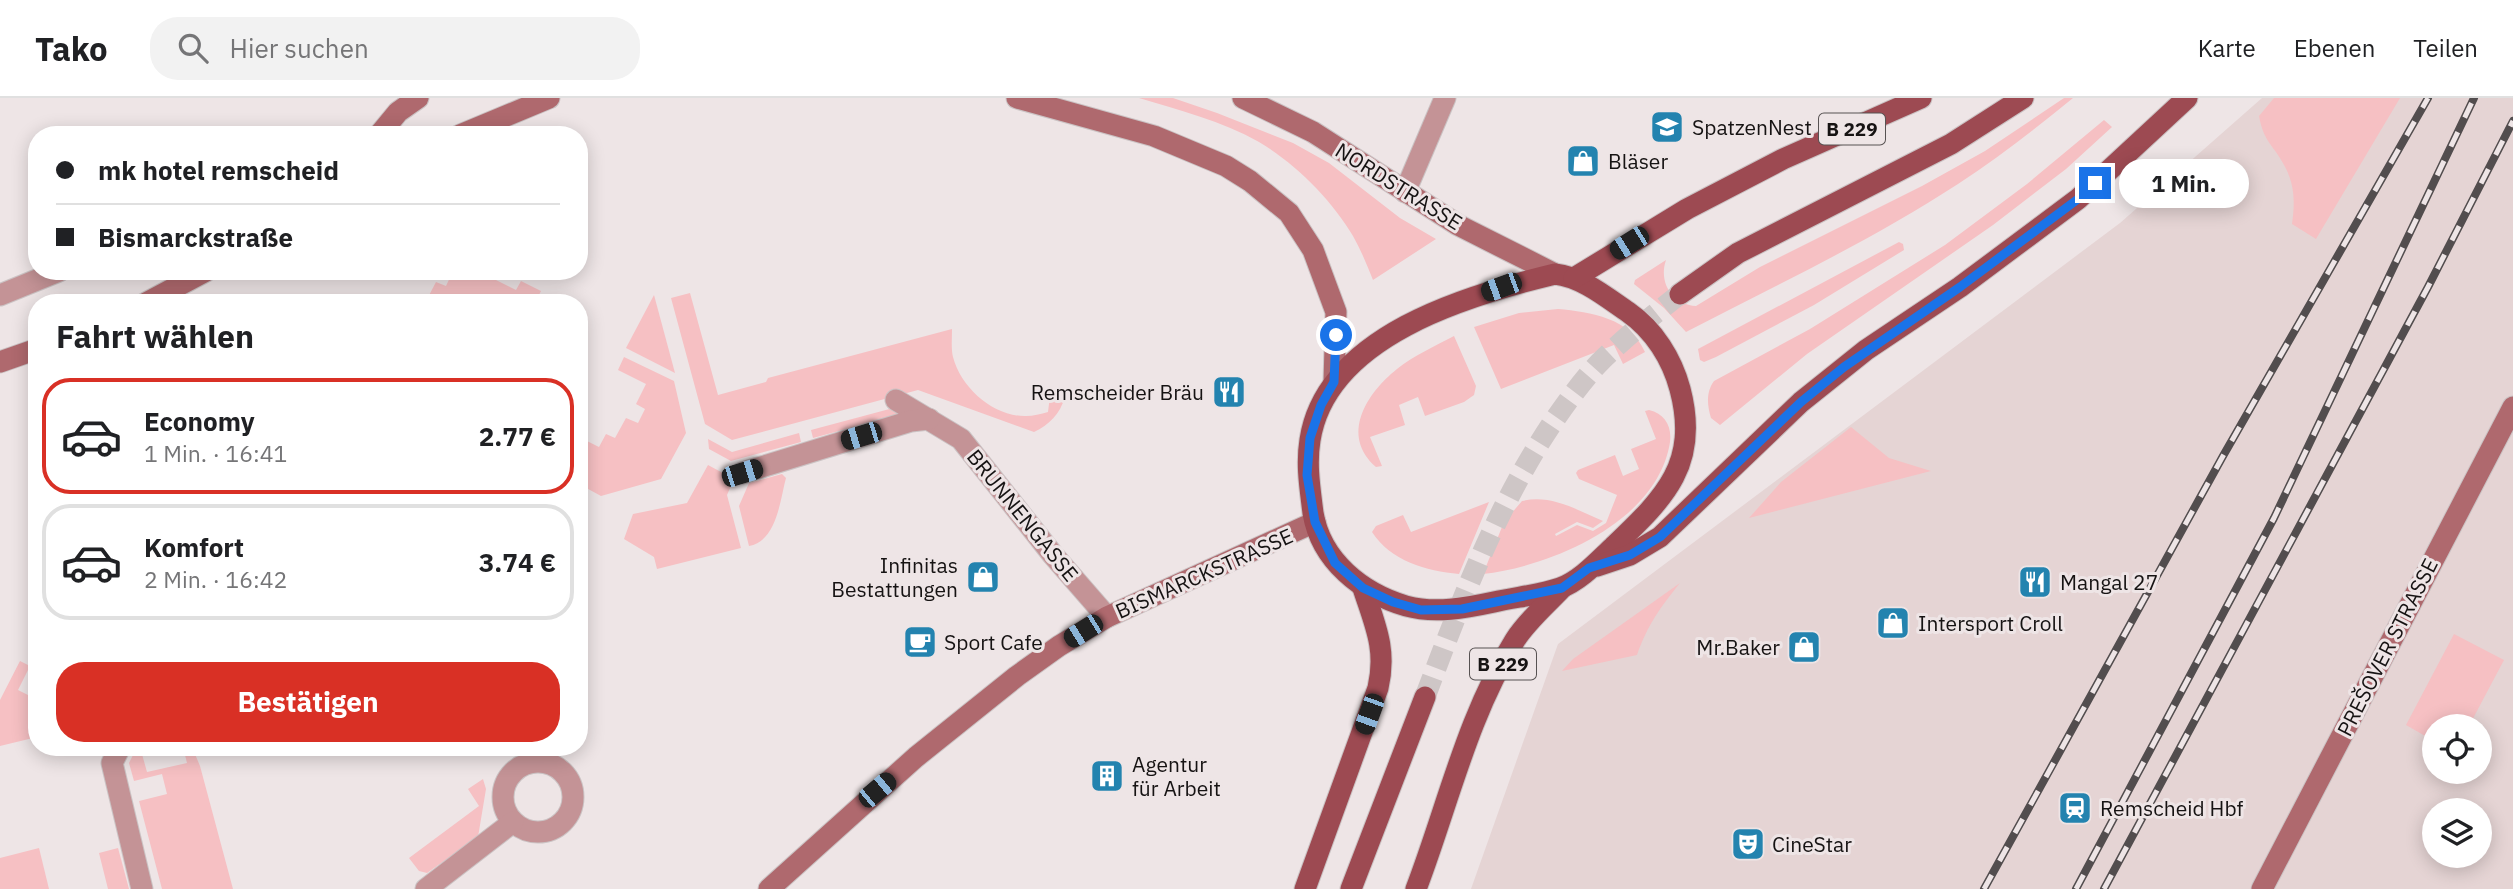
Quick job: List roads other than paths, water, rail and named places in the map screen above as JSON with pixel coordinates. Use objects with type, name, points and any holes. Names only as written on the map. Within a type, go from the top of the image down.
[{"type":"main road","name":"B 229","points":[[1562,588],[1462,609],[1421,610],[1393,602],[1363,588],[1335,563],[1315,522],[1307,475],[1310,438],[1321,405],[1334,382],[1361,357],[1427,315],[1501,287],[1564,276],[1783,159],[1921,98]]},
{"type":"main road","points":[[1679,294],[1738,253],[1951,144],[2023,98]]},
{"type":"main road","name":"B 229","points":[[1589,568],[1630,555],[1660,537],[1801,402],[1866,350],[1960,287],[2078,199],[2188,100]]},
{"type":"main road","name":"B 229","points":[[1416,889],[1462,751],[1489,689],[1517,638],[1562,588],[1589,568],[1643,518],[1671,485],[1685,452],[1687,423],[1674,368],[1662,348],[1640,320],[1601,293],[1564,276]]},
{"type":"main road","name":"B 229","points":[[1305,889],[1378,688],[1383,667],[1379,636],[1363,588]]},
{"type":"main road","points":[[1351,889],[1426,697]]},
{"type":"street","points":[[386,126],[398,112],[418,98]]},
{"type":"street","points":[[482,126],[549,98]]},
{"type":"street","points":[[1017,98],[1154,136],[1226,166],[1250,181],[1289,213],[1313,250],[1336,312],[1334,382]]},
{"type":"street","name":"NORDSTRASSE","points":[[1243,98],[1313,132],[1458,225],[1564,276]]},
{"type":"street","points":[[1405,192],[1445,98]]},
{"type":"street","points":[[0,295],[37,280]]},
{"type":"street","points":[[163,294],[189,280]]},
{"type":"street","points":[[0,362],[28,352]]},
{"type":"street","name":"BRUNNENGASSE","points":[[896,400],[961,439],[1053,555],[1107,617]]},
{"type":"street","name":"PREŠOVER STRASSE","points":[[2262,889],[2513,407]]},
{"type":"street","points":[[742,473],[911,421],[929,419]]},
{"type":"street","name":"BISMARCKSTRASSE","points":[[769,889],[877,790],[968,714],[1059,646],[1107,617],[1315,522]]},
{"type":"street","points":[[116,756],[112,764],[142,889]]},
{"type":"street","points":[[426,889],[513,822]]},
{"type":"tunnel","points":[[1425,697],[1466,591],[1497,521],[1553,422],[1599,363],[1680,294]]},
{"type":"railway","points":[[1984,889],[2223,456],[2428,98]]},
{"type":"railway","points":[[2076,889],[2274,518],[2474,98]]},
{"type":"railway","points":[[2104,889],[2428,287],[2513,121]]},
{"type":"place","name":"SpatzenNest","points":[[1667,127]]},
{"type":"place","name":"Bläser","points":[[1583,161]]},
{"type":"place","name":"Remscheider Bräu","points":[[1229,392]]},
{"type":"place","name":"Infinitas Bestattungen","points":[[983,577]]},
{"type":"place","name":"Mangal 27","points":[[2035,582]]},
{"type":"place","name":"Intersport Croll","points":[[1893,623]]},
{"type":"place","name":"Sport Cafe","points":[[920,642]]},
{"type":"place","name":"Mr.Baker","points":[[1804,647]]},
{"type":"place","name":"Agentur für Arbeit","points":[[1107,776]]},
{"type":"place","name":"Remscheid Hbf","points":[[2075,808]]},
{"type":"place","name":"CineStar","points":[[1748,844]]}]
